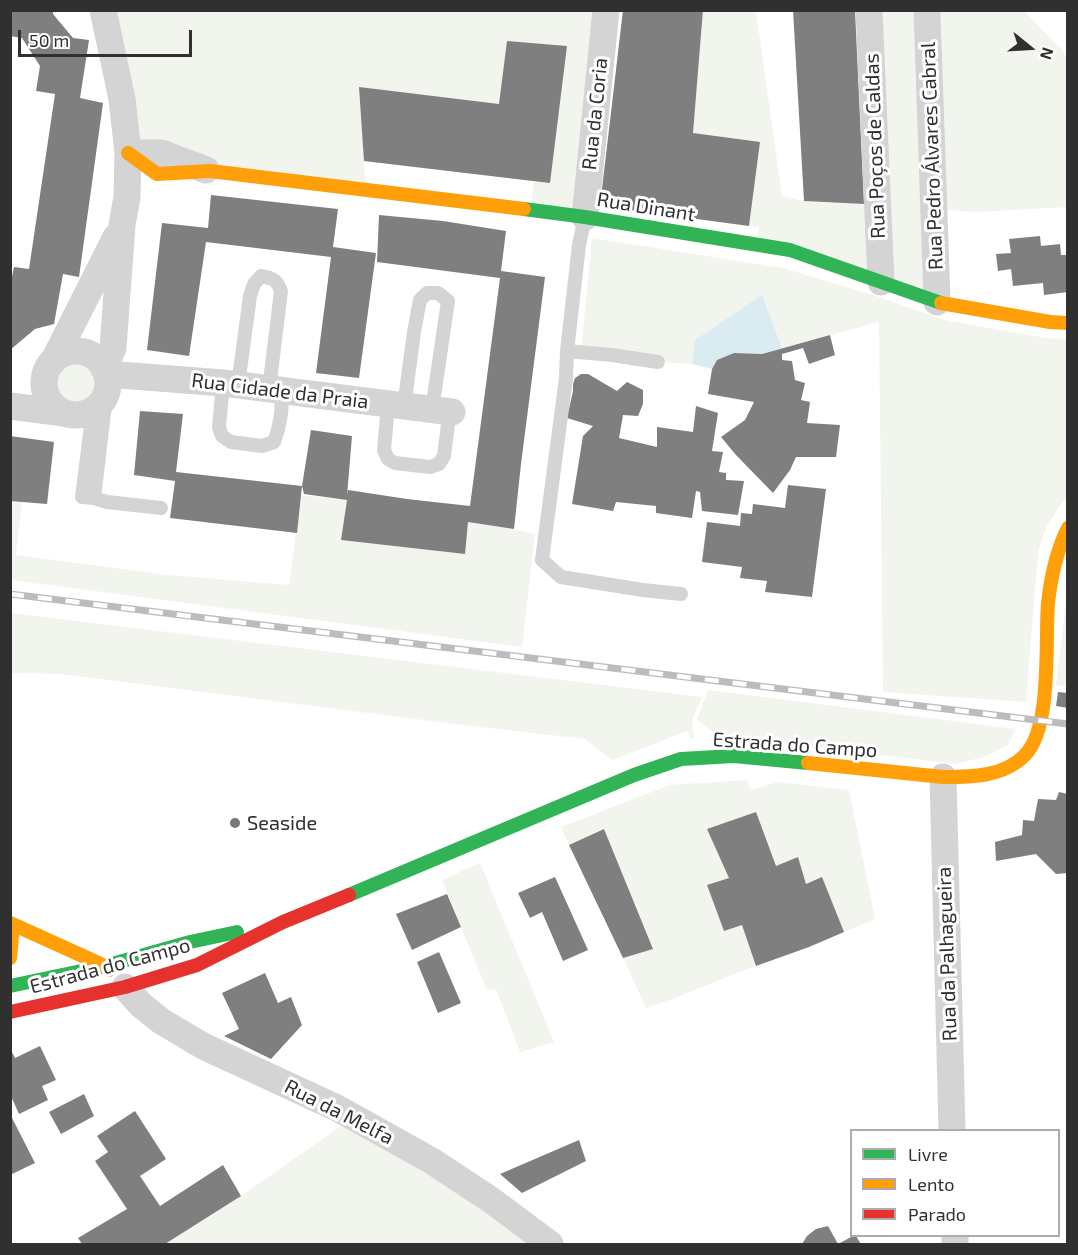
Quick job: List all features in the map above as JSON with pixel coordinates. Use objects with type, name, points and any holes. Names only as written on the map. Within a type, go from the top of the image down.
[{"type":"street","points":[[10,406],[74,415],[84,414],[102,387],[113,348],[122,225],[127,197],[128,153],[122,99],[103,10]]},
{"type":"street","name":"Rua da Coria","points":[[585,217],[606,10]]},
{"type":"street","name":"Rua Poços de Caldas","points":[[869,10],[881,282]]},
{"type":"street","name":"Rua Pedro Álvares Cabral","points":[[927,10],[937,302]]},
{"type":"street","points":[[128,153],[161,153],[210,171]]},
{"type":"street","name":"Rua Dinant","points":[[210,171],[585,217],[790,250],[937,302],[1050,322],[1068,323]]},
{"type":"street","points":[[64,413],[48,399],[45,379],[48,369],[122,225]]},
{"type":"street","points":[[54,360],[74,351],[84,352],[94,357],[102,364],[102,387]]},
{"type":"street","name":"Rua Cidade da Praia","points":[[102,387],[231,384],[444,412]]},
{"type":"street","name":"Estrada do Campo","points":[[10,1012],[125,987],[197,965],[282,922],[634,775],[681,759],[734,756],[943,777],[986,775],[1018,762],[1035,740],[1041,721],[1049,597],[1054,566],[1062,538],[1068,528]]},
{"type":"street","name":"Rua da Palhagueira","points":[[943,777],[952,1129]]},
{"type":"street","name":"Estrada do Campo","points":[[10,986],[105,966],[190,942],[282,922]]},
{"type":"street","points":[[10,958],[12,924],[105,966],[125,987]]},
{"type":"street","name":"Rua da Melfa","points":[[125,987],[161,1022],[202,1046],[337,1107],[432,1161],[491,1200],[550,1245]]},
{"type":"lane","points":[[585,217],[579,245],[566,378],[542,560],[561,577],[681,594]]},
{"type":"lane","points":[[261,276],[271,278],[278,283],[281,291],[275,390],[282,408],[274,442],[262,446],[231,442],[222,436],[219,427],[231,384],[254,284],[261,276]]},
{"type":"lane","points":[[427,293],[438,293],[448,301],[444,412],[448,424],[444,456],[439,464],[430,467],[395,463],[388,459],[384,450],[396,406],[420,300],[427,293]]},
{"type":"lane","points":[[567,351],[658,362]]},
{"type":"lane","points":[[102,387],[82,497],[161,508]]},
{"type":"lane","points":[[93,498],[102,387]]},
{"type":"shaded area","points":[[103,11],[606,11],[585,217],[530,211],[534,181],[364,161],[366,191],[128,153]]},
{"type":"shaded area","points":[[703,11],[756,11],[782,196],[804,201],[877,205],[869,11],[927,11],[937,302],[757,245],[759,227],[749,226],[760,143],[693,133]]},
{"type":"shaded area","points":[[941,11],[1024,11],[1063,51],[1068,60],[1067,207],[978,212],[947,210]]},
{"type":"shaded area","points":[[592,238],[783,268],[879,297],[944,320],[1046,338],[1067,339],[1067,497],[1047,526],[1039,549],[1026,702],[883,692],[879,322],[782,348],[762,295],[695,340],[692,364],[581,352]]},
{"type":"shaded area","points":[[762,295],[782,348],[762,354],[734,353],[717,360],[712,369],[692,364],[695,340]]},
{"type":"shaded area","points":[[76,358],[92,365],[99,381],[92,397],[76,404],[60,397],[53,381],[60,365]]},
{"type":"shaded area","points":[[301,495],[347,500],[341,540],[464,554],[468,522],[535,534],[522,647],[11,580],[11,501],[22,502],[16,555],[168,575],[289,585]]},
{"type":"shaded area","points":[[1067,594],[1067,687],[1056,685]]},
{"type":"shaded area","points":[[11,613],[702,697],[692,720],[694,738],[691,739],[687,731],[612,760],[585,739],[61,674],[11,673]]},
{"type":"shaded area","points":[[708,690],[1016,729],[1008,745],[984,757],[955,764],[717,735],[697,720]]},
{"type":"shaded area","points":[[747,780],[751,790],[778,782],[849,790],[875,919],[809,947],[646,1008],[623,958],[653,948],[604,829],[569,845],[561,827],[670,785]]},
{"type":"shaded area","points":[[480,863],[554,1042],[520,1052],[496,989],[487,990],[442,880]]},
{"type":"shaded area","points":[[354,1117],[549,1244],[165,1244],[241,1196]]},
{"type":"building","points":[[10,10],[53,10],[53,14],[73,38],[89,40],[80,98],[103,103],[79,277],[63,274],[54,324],[35,329],[10,350],[10,286],[14,267],[29,269],[55,94],[36,91],[40,66],[22,38],[10,36]]},
{"type":"building","points":[[623,10],[703,10],[693,133],[760,142],[749,226],[600,206]]},
{"type":"building","points":[[793,10],[855,10],[864,204],[804,201]]},
{"type":"building","points":[[507,41],[567,46],[550,183],[364,161],[359,87],[499,104]]},
{"type":"building","points":[[211,195],[338,209],[333,247],[376,253],[359,378],[316,373],[331,257],[206,242],[189,356],[147,350],[162,223],[208,228]]},
{"type":"building","points":[[379,215],[443,221],[506,231],[501,271],[545,277],[514,529],[468,522],[465,554],[341,540],[347,500],[304,494],[302,486],[311,430],[352,436],[347,496],[348,490],[470,506],[500,278],[377,262]]},
{"type":"building","points":[[1040,236],[1041,246],[1060,244],[1061,255],[1068,255],[1068,292],[1044,295],[1043,283],[1013,286],[1011,269],[998,271],[996,254],[1011,253],[1009,239]]},
{"type":"building","points":[[830,335],[835,355],[809,364],[803,348],[782,354],[782,360],[792,361],[795,380],[805,383],[801,400],[810,402],[807,423],[840,425],[836,457],[796,457],[790,470],[773,493],[721,437],[745,420],[754,402],[708,394],[712,369],[717,360],[734,353],[762,354]]},
{"type":"building","points":[[581,374],[588,374],[617,391],[627,382],[643,390],[643,404],[638,416],[623,415],[619,438],[657,447],[657,427],[693,432],[696,406],[718,413],[712,451],[723,452],[719,472],[726,473],[726,480],[744,481],[738,515],[702,511],[700,492],[696,491],[692,518],[656,513],[656,506],[616,502],[613,511],[572,504],[583,436],[593,426],[567,418],[573,384],[575,378]]},
{"type":"building","points":[[140,411],[183,414],[176,472],[302,486],[297,533],[170,518],[175,481],[134,475]]},
{"type":"building","points":[[10,436],[54,442],[47,504],[10,501]]},
{"type":"building","points":[[788,485],[826,489],[812,597],[765,592],[767,581],[740,578],[742,567],[702,562],[707,522],[740,526],[741,513],[752,514],[753,504],[785,508]]},
{"type":"building","points":[[1058,692],[1068,693],[1068,708],[1056,706]]},
{"type":"building","points":[[1059,792],[1068,794],[1068,873],[1056,874],[1036,854],[996,861],[995,842],[1022,835],[1023,820],[1034,821],[1038,799],[1056,800]]},
{"type":"building","points":[[756,812],[776,866],[798,857],[806,884],[822,877],[844,932],[756,966],[742,925],[724,931],[707,885],[729,878],[707,829]]},
{"type":"building","points":[[604,829],[653,949],[623,958],[569,845]]},
{"type":"building","points":[[555,877],[588,950],[563,961],[542,912],[530,918],[518,893]]},
{"type":"building","points":[[447,894],[461,927],[412,950],[396,914]]},
{"type":"building","points":[[439,952],[461,1003],[438,1013],[417,962]]},
{"type":"building","points":[[265,973],[278,1003],[291,997],[302,1025],[271,1059],[224,1036],[239,1029],[222,993]]},
{"type":"building","points":[[40,1046],[56,1080],[42,1086],[48,1100],[19,1114],[10,1094],[10,1048],[15,1058]]},
{"type":"building","points":[[84,1094],[94,1116],[61,1134],[49,1112]]},
{"type":"building","points":[[135,1111],[166,1159],[140,1176],[160,1206],[223,1165],[241,1196],[165,1244],[82,1244],[78,1238],[127,1209],[95,1161],[108,1152],[97,1136]]},
{"type":"building","points":[[10,1114],[35,1163],[10,1175]]},
{"type":"building","points":[[579,1140],[586,1161],[522,1193],[500,1174]]},
{"type":"building","points":[[828,1226],[838,1244],[802,1244],[807,1236],[816,1229]]},
{"type":"building","points":[[851,1237],[857,1237],[861,1244],[838,1244]]},
{"type":"railway","points":[[10,594],[1068,724]]},
{"type":"traffic: fast","points":[[524,209],[790,250],[941,303]]},
{"type":"traffic: fast","points":[[349,895],[634,775],[681,759],[734,756],[808,763]]},
{"type":"traffic: fast","points":[[10,986],[105,966],[190,942],[237,932]]},
{"type":"traffic: slow","points":[[128,153],[157,174],[210,171],[524,209]]},
{"type":"traffic: slow","points":[[941,303],[1050,322],[1068,323]]},
{"type":"traffic: slow","points":[[808,763],[943,777],[965,777],[997,772],[1017,762],[1025,755],[1034,742],[1040,725],[1046,684],[1049,593],[1057,555],[1068,528]]},
{"type":"traffic: slow","points":[[10,923],[105,966],[109,970]]},
{"type":"traffic: slow","points":[[10,958],[13,925]]},
{"type":"traffic: jam","points":[[10,1012],[125,987],[197,965],[283,922],[349,895]]},
{"type":"place","name":"Seaside","points":[[235,823]]}]
